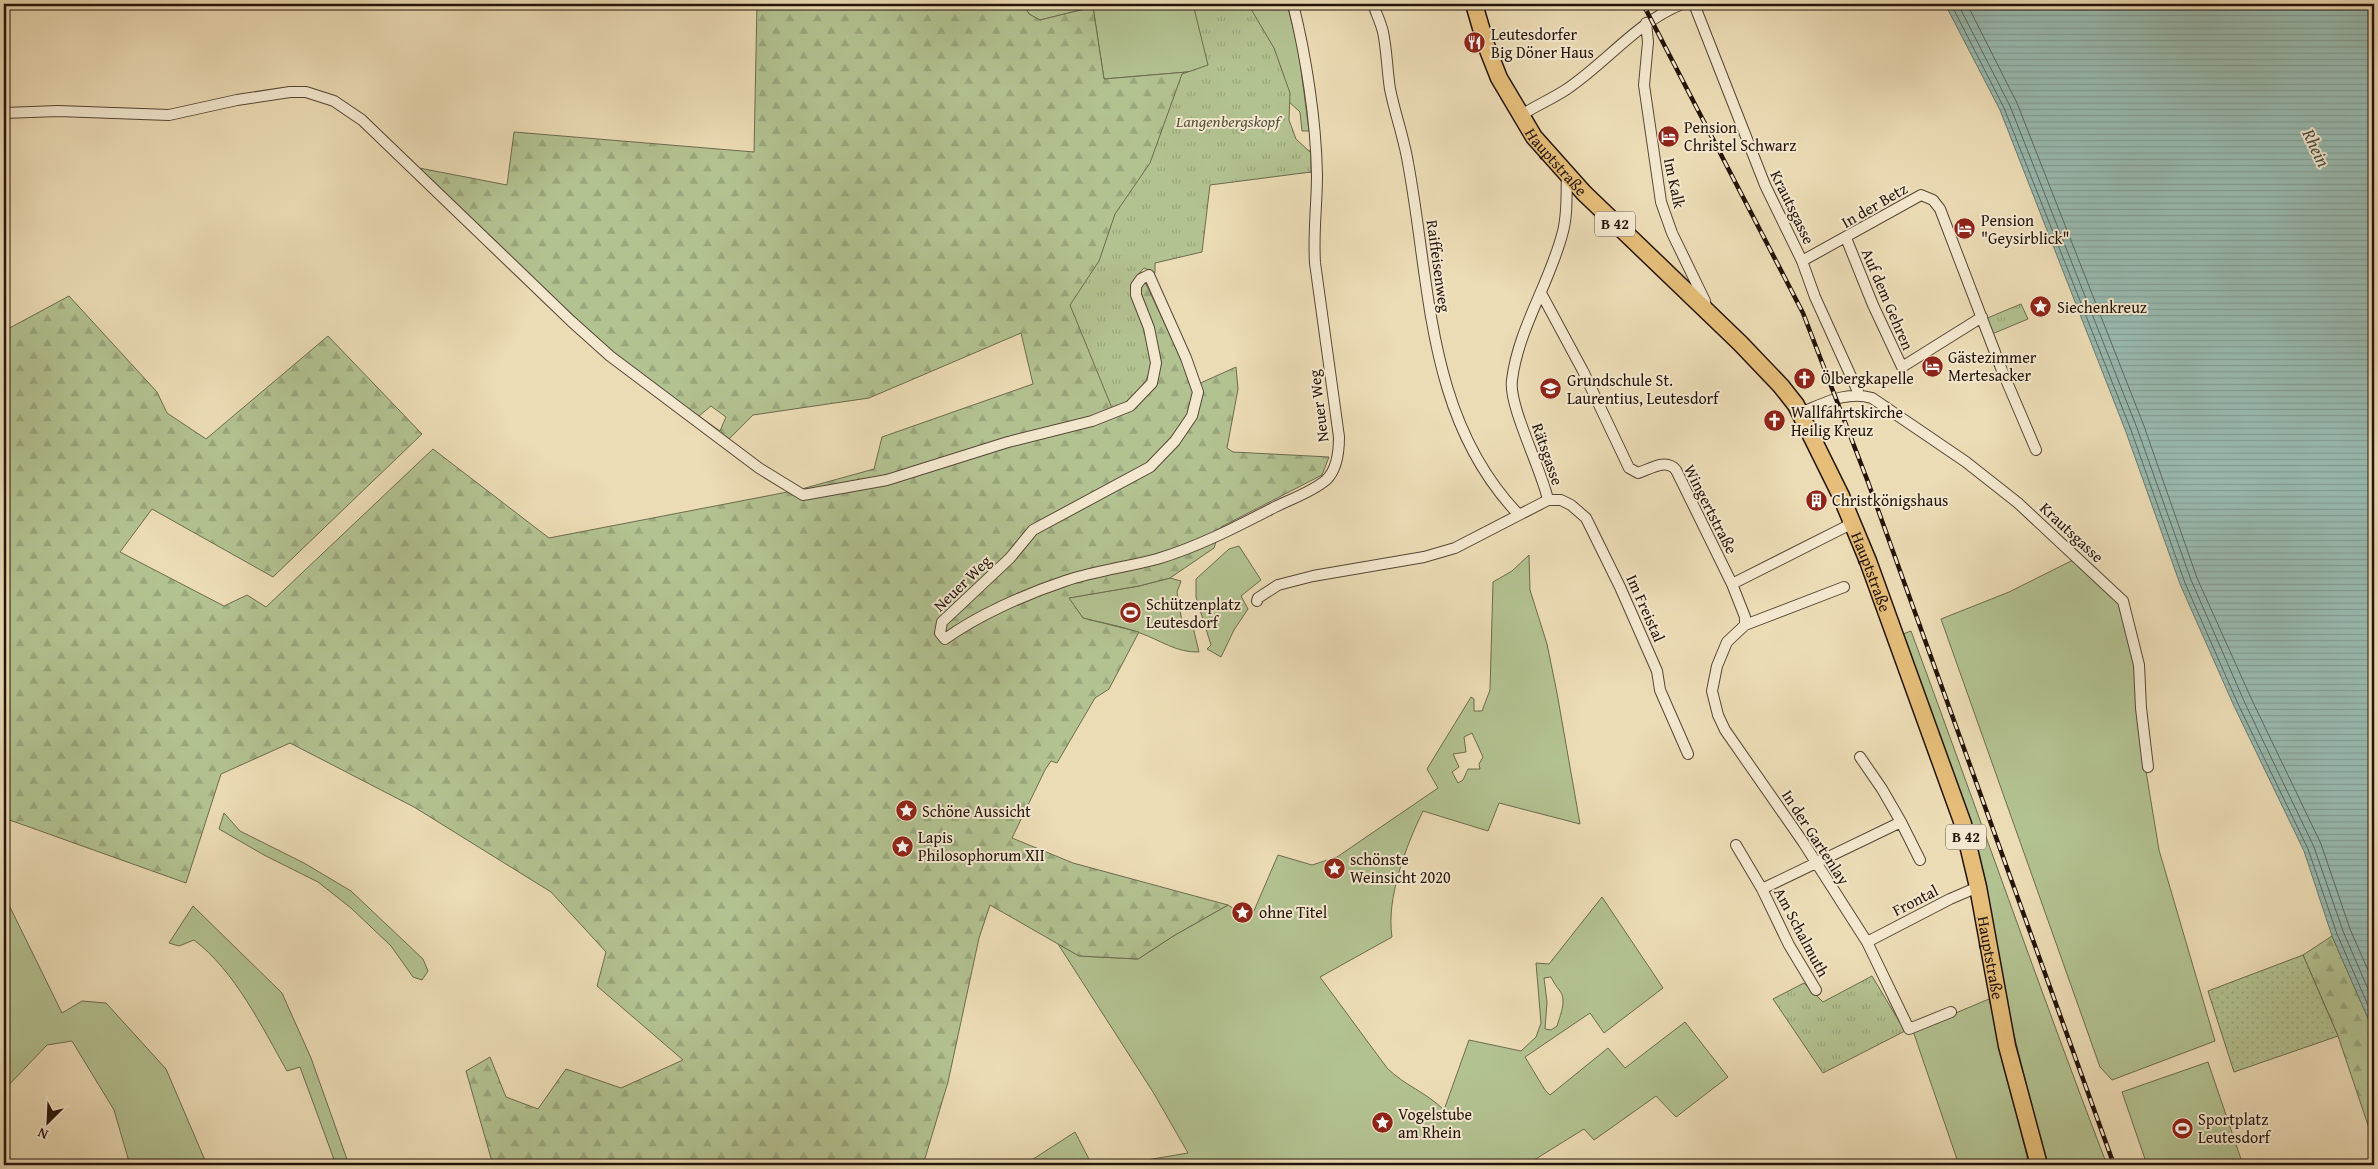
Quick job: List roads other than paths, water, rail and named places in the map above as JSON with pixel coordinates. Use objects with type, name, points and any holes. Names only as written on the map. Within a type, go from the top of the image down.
[{"type":"main road","name":"Hauptstraße","points":[[1474,4],[1492,62],[1520,116],[1545,150],[1566,175],[1773,376],[1800,413],[1853,523],[1883,600],[1957,805],[1978,887],[2013,1073],[2039,1165]]},
{"type":"street","name":"Neuer Weg","points":[[4,113],[58,111],[169,115],[237,100],[290,92],[314,94],[334,101],[362,120],[570,321],[610,356],[759,468],[803,495],[887,480],[1008,442],[1092,421],[1130,406],[1152,383],[1156,363],[1149,328],[1136,295],[1136,286],[1141,279],[1149,275],[1186,358],[1198,392],[1192,416],[1176,441],[1150,467],[1033,530],[1010,558],[942,622],[940,629],[942,637],[945,639],[958,629],[1004,606],[1064,581],[1157,559],[1195,546],[1326,480],[1337,458],[1339,437],[1315,263],[1313,234],[1317,176],[1316,145],[1301,33],[1293,4]]},
{"type":"street","name":"Raiffeisenweg","points":[[1372,4],[1383,33],[1390,89],[1408,162],[1430,314],[1441,372],[1471,448],[1505,500],[1519,515]]},
{"type":"street","points":[[1520,116],[1567,89],[1646,23],[1664,11],[1682,4]]},
{"type":"street","name":"Krautsgasse","points":[[1694,4],[1758,167],[1802,261],[1815,297],[1859,394],[1872,398],[1917,427],[2004,491],[2123,601],[2139,665],[2141,708],[2148,767]]},
{"type":"street","name":"Im Kalk","points":[[1646,23],[1648,42],[1644,85],[1660,202],[1672,233],[1705,301],[1706,310]]},
{"type":"street","name":"Rätsgasse","points":[[1257,601],[1258,598],[1278,585],[1359,567],[1424,557],[1455,548],[1548,500],[1519,415],[1511,381],[1523,338],[1563,233],[1566,208],[1566,175]]},
{"type":"street","name":"In der Betz","points":[[1802,261],[1921,195],[1933,200],[1940,209],[2019,413],[2036,450]]},
{"type":"street","name":"Auf dem Gehren","points":[[1846,238],[1873,305],[1902,367],[1982,317]]},
{"type":"street","name":"Wingertstraße","points":[[1541,293],[1583,371],[1625,462],[1634,472],[1638,473],[1655,466],[1672,465],[1732,584],[1745,617],[1745,625]]},
{"type":"street","points":[[1800,413],[1843,396],[1859,394]]},
{"type":"street","name":"Im Freistal","points":[[1548,500],[1561,500],[1571,504],[1586,518],[1620,586],[1656,671],[1660,690],[1688,754]]},
{"type":"street","points":[[1732,584],[1853,523]]},
{"type":"street","points":[[1745,625],[1844,587]]},
{"type":"street","name":"In der Gartenlay","points":[[1745,625],[1735,632],[1721,652],[1712,691],[1714,706],[1725,730],[1817,863],[1867,942],[1909,1029],[1951,1012]]},
{"type":"street","points":[[1860,757],[1882,789],[1920,860]]},
{"type":"street","name":"Am Schalmuth","points":[[1762,889],[1901,822]]},
{"type":"street","name":"Am Schalmuth","points":[[1736,845],[1762,889],[1789,945],[1816,990]]},
{"type":"street","name":"Frontal","points":[[1867,942],[1942,903],[1978,887]]},
{"type":"water","name":"Rhein","points":[[1945,4],[2374,4],[2374,1032],[2332,936],[2304,851],[2234,706],[2180,584],[2126,432],[2000,110]]},
{"type":"railway","points":[[1643,4],[1803,313],[1868,482],[2114,1165]]},
{"type":"place","name":"Leutesdorfer Big Döner Haus","points":[[1475,43]]},
{"type":"place","name":"Pension Christel Schwarz","points":[[1668,136]]},
{"type":"place","name":"Pension \"Geysirblick\"","points":[[1965,229]]},
{"type":"place","name":"Siechenkreuz","points":[[2041,307]]},
{"type":"place","name":"Gästezimmer Mertesacker","points":[[1932,366]]},
{"type":"place","name":"Ölbergkapelle","points":[[1805,378]]},
{"type":"place","name":"Grundschule St. Laurentius, Leutesdorf","points":[[1551,389]]},
{"type":"place","name":"Wallfahrtskirche Heilig Kreuz","points":[[1775,421]]},
{"type":"place","name":"Christkönigshaus","points":[[1816,500]]},
{"type":"place","name":"Schützenplatz Leutesdorf","points":[[1130,613]]},
{"type":"place","name":"Schöne Aussicht","points":[[906,811]]},
{"type":"place","name":"Lapis Philosophorum XII","points":[[902,846]]},
{"type":"place","name":"schönste Weinsicht 2020","points":[[1334,868]]},
{"type":"place","name":"ohne Titel","points":[[1243,912]]},
{"type":"place","name":"Vogelstube am Rhein","points":[[1382,1123]]},
{"type":"place","name":"Sportplatz Leutesdorf","points":[[2182,1128]]},
{"type":"park label","name":"Langenbergskopf","points":[[1228,121]]}]
